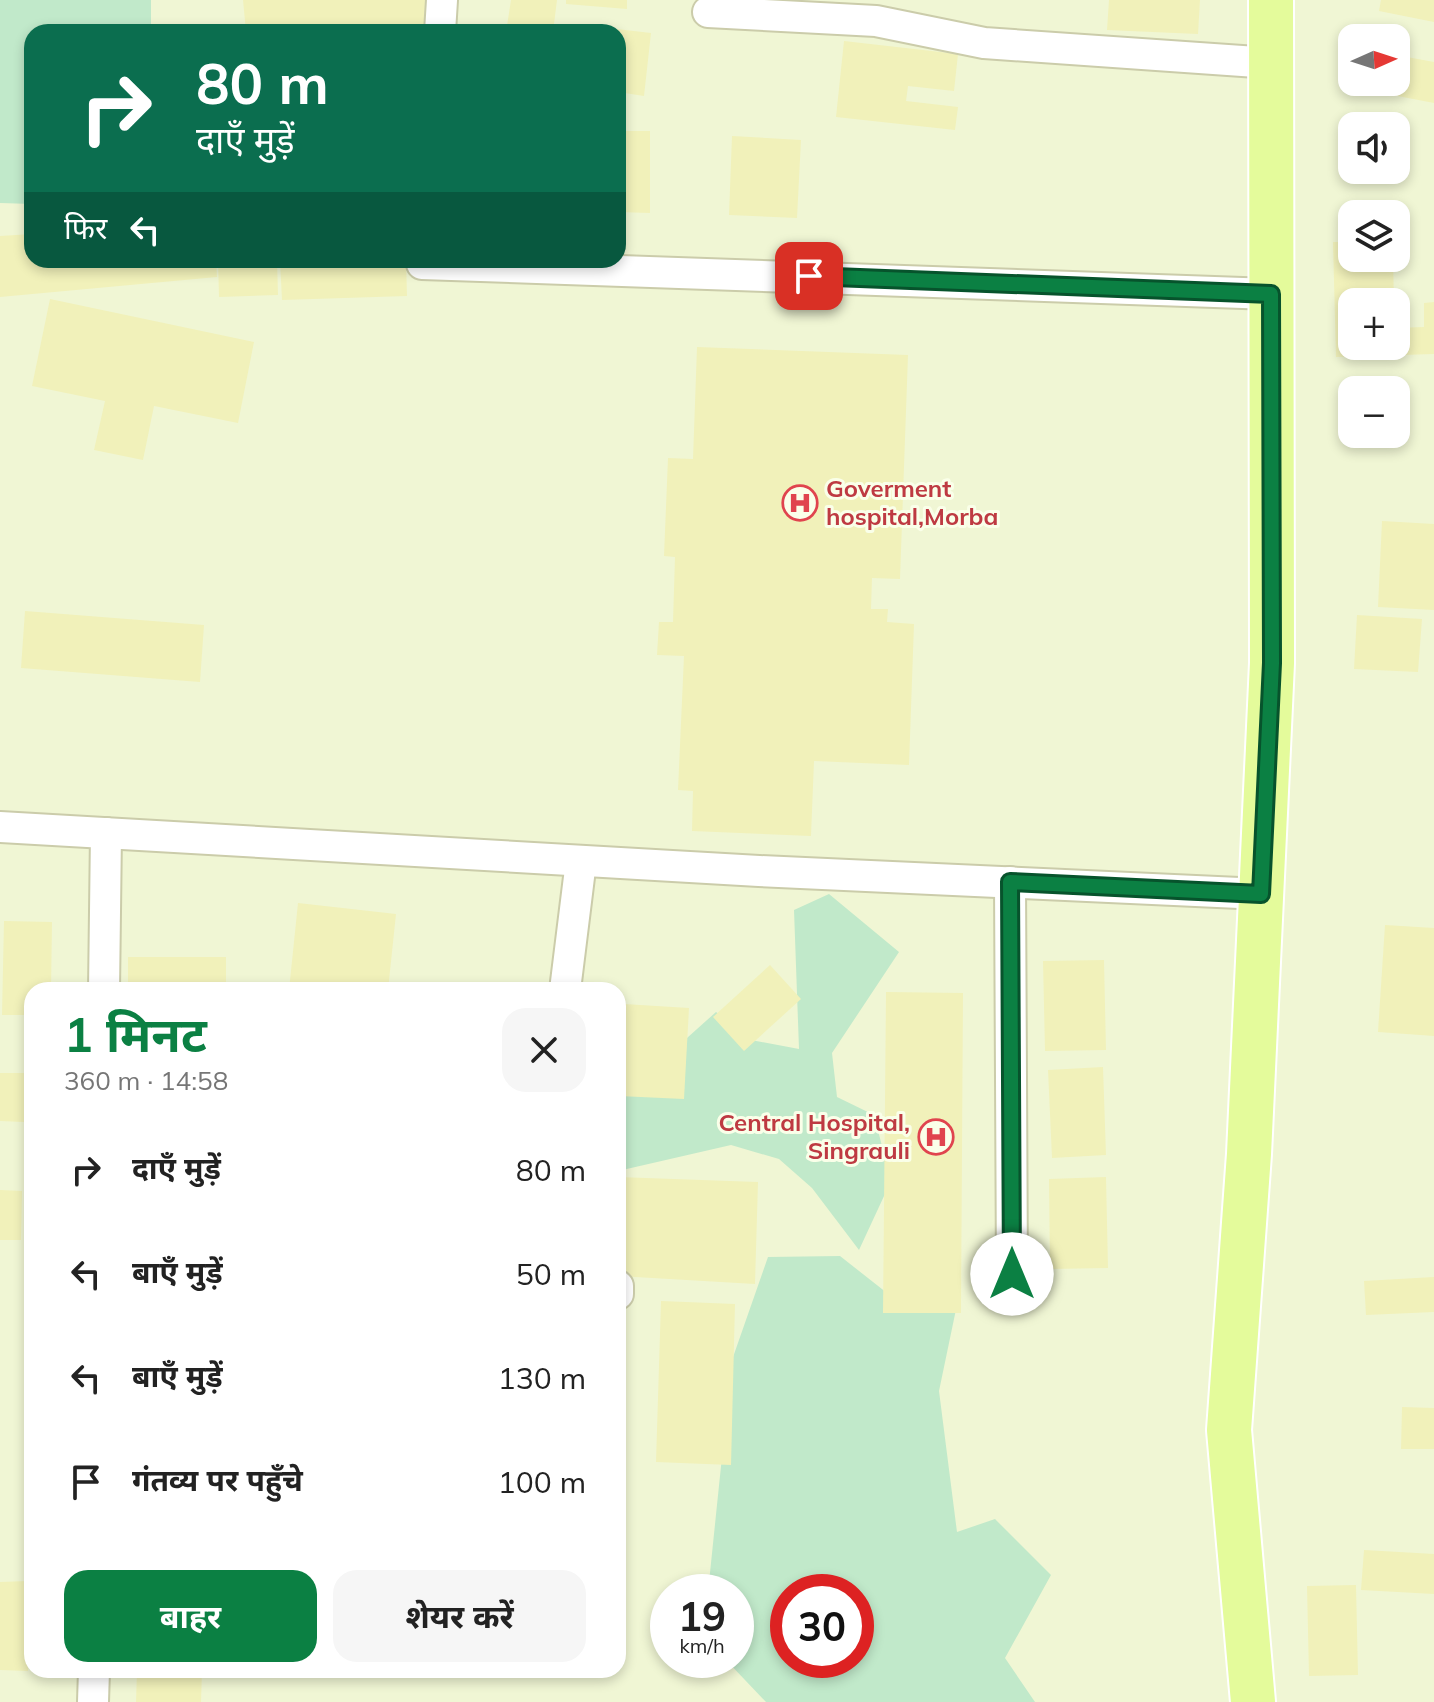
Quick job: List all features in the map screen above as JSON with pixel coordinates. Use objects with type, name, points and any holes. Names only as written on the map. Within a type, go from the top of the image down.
[{"type":"main road","points":[[1253,1702],[1229,1430],[1249,1154],[1272,663],[1271,0]]},
{"type":"street","points":[[440,24],[442,0]]},
{"type":"street","points":[[708,12],[876,21],[984,43],[1271,63]]},
{"type":"street","points":[[535,268],[1271,294]]},
{"type":"street","points":[[0,827],[581,861],[1261,894]]},
{"type":"street","points":[[104,982],[106,833]]},
{"type":"street","points":[[566,982],[581,861]]},
{"type":"street","points":[[1010,882],[1012,1274]]},
{"type":"street","points":[[93,1702],[94,1678]]},
{"type":"shaded area","points":[[0,0],[1434,0],[1434,1702],[0,1702]]},
{"type":"shaded area","points":[[0,0],[151,0],[151,24],[24,24],[24,204],[0,203]]},
{"type":"shaded area","points":[[829,894],[899,952],[832,1053],[837,1097],[874,1115],[891,1181],[859,1250],[812,1188],[779,1159],[731,1145],[626,1169],[626,1050],[661,1017],[668,1055],[716,1012],[751,1040],[799,1049],[794,910]]},
{"type":"shaded area","points":[[840,1256],[887,1293],[959,1295],[939,1391],[957,1532],[995,1519],[1051,1575],[1005,1658],[1035,1702],[766,1702],[743,1678],[754,1678],[754,1574],[710,1574],[732,1360],[768,1257]]},
{"type":"building","points":[[243,0],[428,0],[430,24],[245,24]]},
{"type":"building","points":[[511,0],[557,0],[554,24],[507,24]]},
{"type":"building","points":[[566,0],[627,0],[627,9],[566,4]]},
{"type":"building","points":[[1109,0],[1200,0],[1198,34],[1107,30]]},
{"type":"building","points":[[1381,0],[1434,0],[1434,22],[1379,11]]},
{"type":"building","points":[[626,30],[651,33],[644,96],[626,93]]},
{"type":"building","points":[[844,41],[958,54],[954,91],[908,86],[906,101],[958,107],[955,130],[836,117]]},
{"type":"building","points":[[1410,58],[1434,62],[1434,103],[1398,96],[1410,96]]},
{"type":"building","points":[[626,131],[650,131],[650,213],[626,212]]},
{"type":"building","points":[[732,136],[801,140],[797,218],[729,215]]},
{"type":"building","points":[[24,234],[24,268],[216,268],[217,277],[0,297],[0,236]]},
{"type":"building","points":[[1333,242],[1338,242],[1338,272],[1393,272],[1394,288],[1338,288],[1336,357]]},
{"type":"building","points":[[218,268],[277,268],[278,295],[219,297]]},
{"type":"building","points":[[280,268],[406,268],[407,296],[282,300]]},
{"type":"building","points":[[50,299],[254,342],[238,423],[154,406],[143,460],[94,450],[105,401],[32,386]]},
{"type":"building","points":[[1434,302],[1434,354],[1410,355],[1410,328],[1424,327],[1424,303]]},
{"type":"building","points":[[697,347],[908,355],[900,579],[872,578],[871,609],[888,609],[887,622],[914,624],[909,765],[814,761],[811,836],[692,831],[693,791],[678,790],[684,656],[657,655],[659,622],[673,622],[675,557],[664,556],[668,458],[693,459]]},
{"type":"building","points":[[1382,521],[1434,524],[1434,610],[1378,607]]},
{"type":"building","points":[[25,611],[204,625],[200,682],[21,668]]},
{"type":"building","points":[[1357,615],[1422,619],[1418,672],[1354,669]]},
{"type":"building","points":[[298,903],[396,914],[389,982],[290,982]]},
{"type":"building","points":[[4,921],[52,922],[51,982],[24,982],[24,1015],[2,1015]]},
{"type":"building","points":[[1385,925],[1434,928],[1434,1036],[1378,1032]]},
{"type":"building","points":[[128,957],[226,957],[226,982],[128,982]]},
{"type":"building","points":[[1104,960],[1106,1050],[1045,1051],[1043,961]]},
{"type":"building","points":[[770,965],[801,999],[744,1051],[713,1017]]},
{"type":"building","points":[[886,992],[963,993],[961,1313],[883,1313]]},
{"type":"building","points":[[626,1004],[689,1008],[684,1099],[626,1096]]},
{"type":"building","points":[[1103,1067],[1106,1155],[1052,1158],[1048,1070]]},
{"type":"building","points":[[0,1073],[24,1073],[24,1122],[0,1121]]},
{"type":"building","points":[[626,1177],[758,1182],[755,1284],[626,1276]]},
{"type":"building","points":[[1106,1177],[1108,1268],[1050,1269],[1049,1179]]},
{"type":"building","points":[[0,1190],[22,1191],[21,1240],[0,1240]]},
{"type":"building","points":[[1434,1277],[1434,1312],[1366,1315],[1364,1281]]},
{"type":"building","points":[[661,1301],[735,1304],[731,1465],[656,1462]]},
{"type":"building","points":[[1402,1407],[1434,1408],[1434,1449],[1401,1449]]},
{"type":"building","points":[[1364,1550],[1434,1554],[1434,1594],[1361,1590]]},
{"type":"building","points":[[24,1581],[24,1671],[0,1670],[0,1582]]},
{"type":"building","points":[[1356,1585],[1358,1675],[1309,1676],[1307,1586]]},
{"type":"building","points":[[137,1678],[202,1678],[201,1702],[136,1702]]},
{"type":"place","name":"Goverment hospital,Morba","points":[[800,503]]},
{"type":"place","name":"Central Hospital, Singrauli","points":[[936,1137]]},
{"type":"route","points":[[809,276],[1271,294],[1272,663],[1261,894],[1010,882],[1012,1274]]}]
